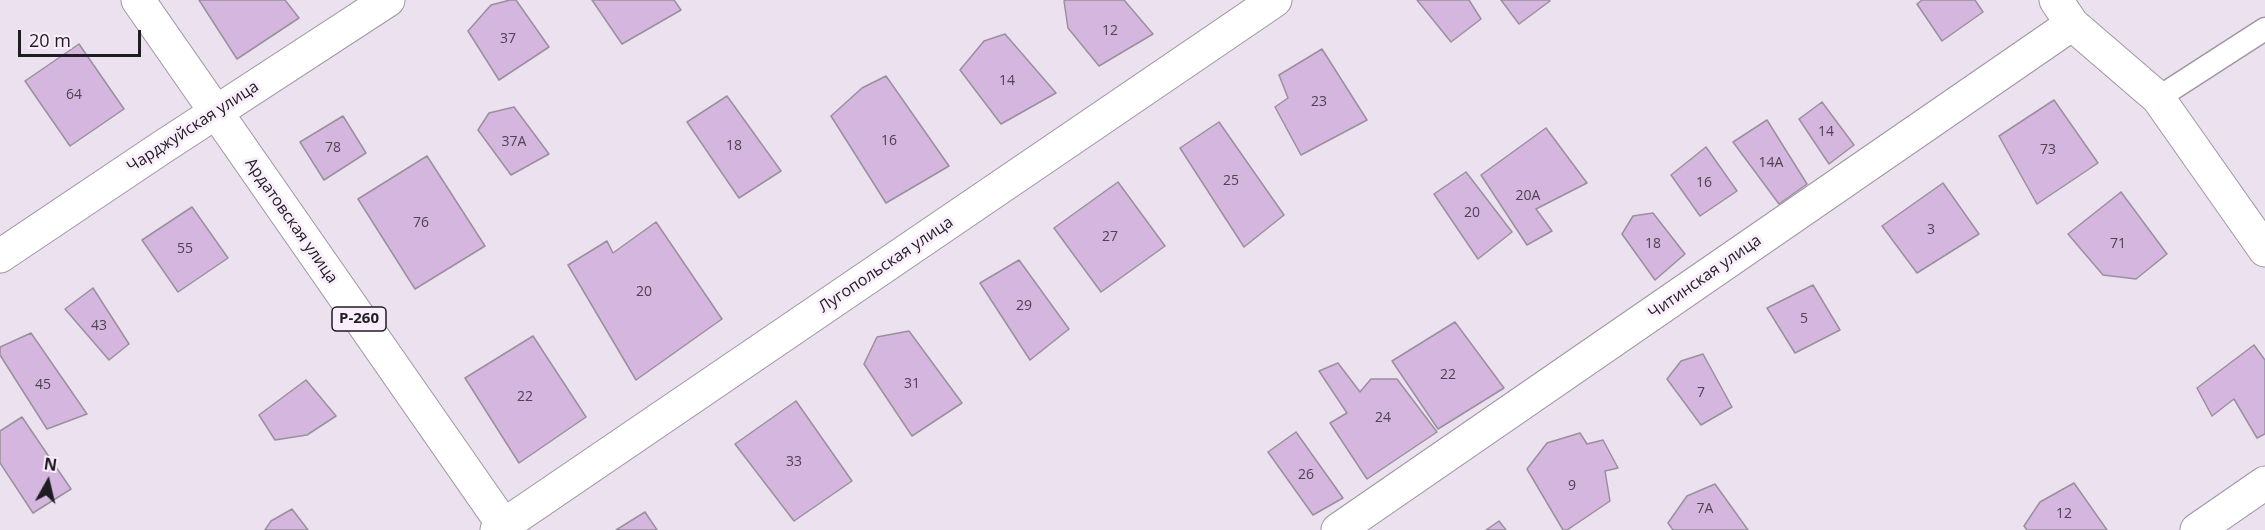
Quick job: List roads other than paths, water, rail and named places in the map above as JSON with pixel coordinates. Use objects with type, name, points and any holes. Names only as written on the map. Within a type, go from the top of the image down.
[{"type":"main road","name":"Ардатовская улица","points":[[138,0],[502,529]]},
{"type":"main road","name":"Чарджуйская улица","points":[[0,256],[388,0]]},
{"type":"main road","name":"Лугопольская улица","points":[[502,529],[1275,0]]},
{"type":"main road","points":[[2064,12],[2158,98],[2265,250]]},
{"type":"main road","name":"Читинская улица","points":[[1338,530],[2064,12]]},
{"type":"main road","points":[[2197,530],[2265,483]]},
{"type":"lane","points":[[2158,98],[2265,29]]}]
